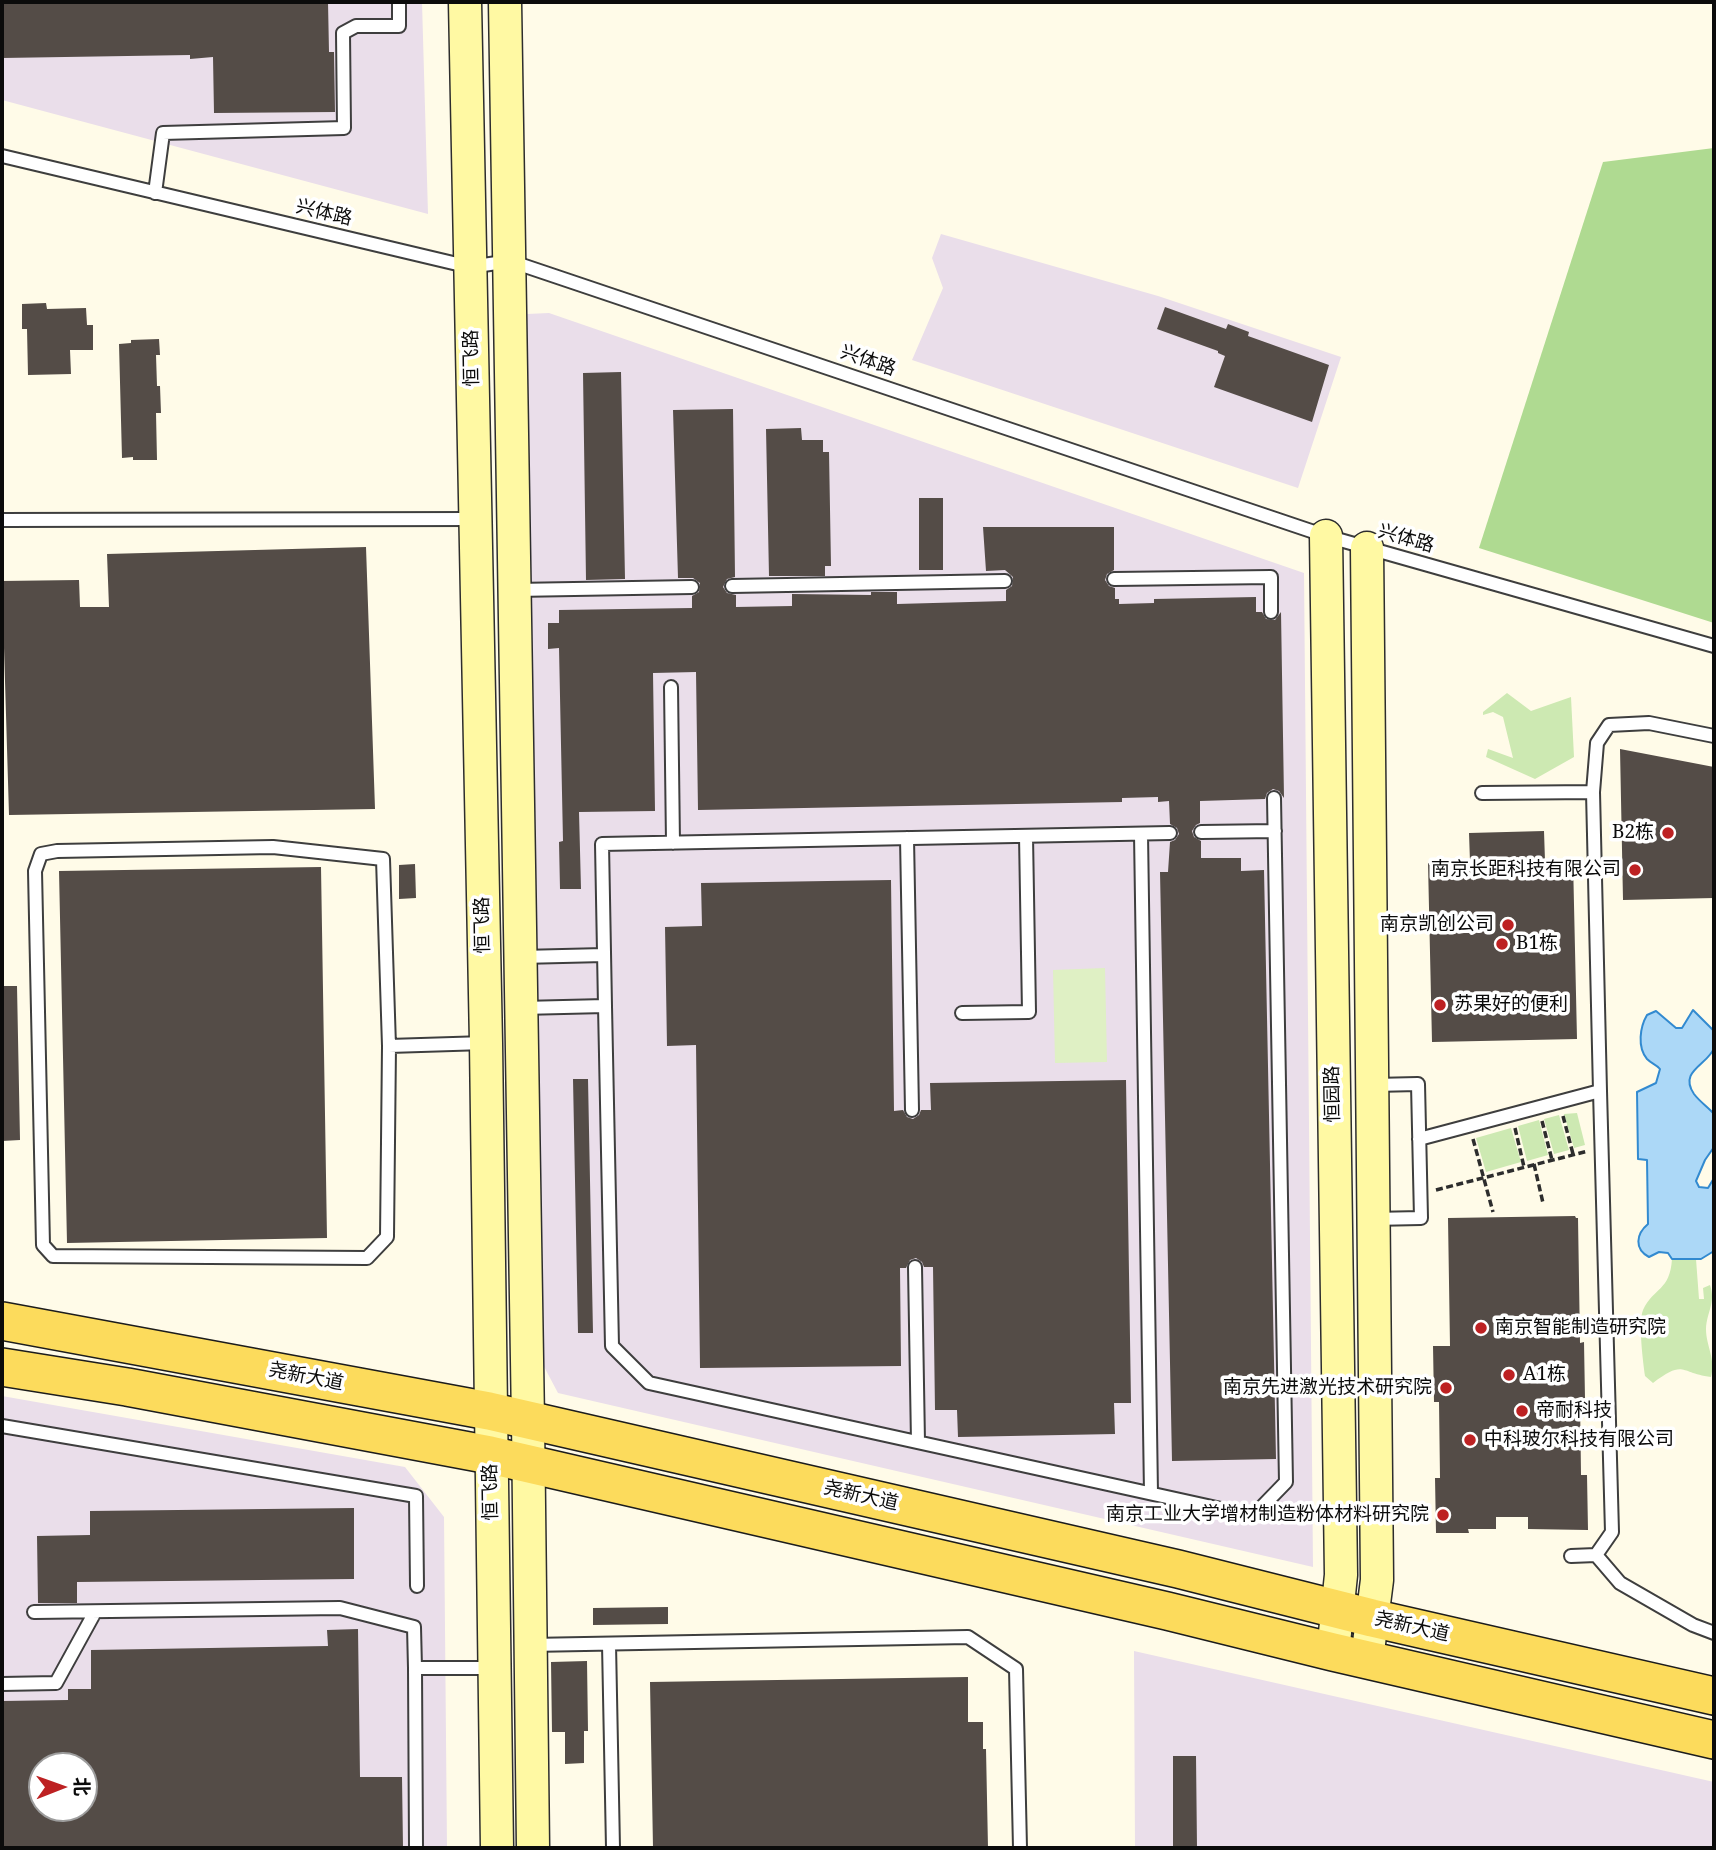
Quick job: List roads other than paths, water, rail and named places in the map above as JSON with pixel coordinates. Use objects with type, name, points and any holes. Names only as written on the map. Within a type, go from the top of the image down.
[{"type":"main road","name":"恒飞路","points":[[464,2],[485,1043],[497,1848]]},
{"type":"main road","name":"恒飞路","points":[[505,2],[533,1848]]},
{"type":"main road","name":"恒园路","points":[[1326,536],[1341,1575],[1355,1613],[1350,1656]]},
{"type":"main road","name":"恒园路","points":[[1355,1613],[1377,1580],[1370,1089],[1367,548]]},
{"type":"main road","points":[[1333,1095],[1370,1089]]},
{"type":"main road","name":"尧新大道","points":[[2,1321],[489,1411],[1714,1696]]},
{"type":"main road","points":[[2,1367],[127,1387],[528,1463],[1714,1740]]},
{"type":"lane","points":[[155,193],[163,133],[344,128],[343,33],[356,26],[399,26],[399,2]]},
{"type":"lane","name":"兴体路","points":[[2,156],[470,267],[510,261],[1326,536],[1714,646]]},
{"type":"lane","points":[[2,520],[475,519]]},
{"type":"lane","points":[[1114,579],[1270,577],[1271,612]]},
{"type":"lane","points":[[732,586],[1006,581]]},
{"type":"lane","points":[[515,590],[692,587]]},
{"type":"lane","points":[[671,687],[673,843]]},
{"type":"lane","points":[[1596,1555],[1612,1532],[1593,792],[1597,743],[1609,725],[1649,723],[1714,736]]},
{"type":"lane","points":[[1482,793],[1593,792]]},
{"type":"lane","points":[[1170,833],[602,844],[612,1346],[649,1383],[1254,1516],[1286,1482],[1274,798]]},
{"type":"lane","points":[[1201,832],[1275,831]]},
{"type":"lane","points":[[1141,834],[1151,1493]]},
{"type":"lane","points":[[962,1013],[1029,1012],[1026,836]]},
{"type":"lane","points":[[907,838],[912,1110]]},
{"type":"lane","points":[[273,847],[383,859],[389,1046],[387,1237],[367,1258],[53,1256],[43,1245],[35,871],[41,853],[57,850],[273,847]]},
{"type":"lane","points":[[521,957],[604,955]]},
{"type":"lane","points":[[522,1008],[605,1006]]},
{"type":"lane","points":[[389,1046],[485,1043]]},
{"type":"lane","points":[[1370,1089],[1418,1084],[1421,1218],[1372,1219]]},
{"type":"lane","points":[[1419,1139],[1600,1091]]},
{"type":"lane","points":[[915,1267],[918,1442]]},
{"type":"lane","points":[[2,1426],[416,1496],[417,1586]]},
{"type":"lane","points":[[1571,1556],[1596,1555]]},
{"type":"lane","points":[[1596,1555],[1620,1583],[1693,1625],[1714,1633]]},
{"type":"lane","points":[[34,1612],[341,1608],[414,1628],[416,1848]]},
{"type":"lane","points":[[2,1684],[56,1683],[95,1612]]},
{"type":"lane","points":[[530,1645],[968,1637],[1016,1669],[1020,1848]]},
{"type":"lane","points":[[610,1644],[613,1848]]},
{"type":"lane","points":[[415,1668],[494,1668]]},
{"type":"water","points":[[1693,1010],[1714,1031],[1714,1048],[1692,1074],[1690,1086],[1694,1094],[1714,1114],[1714,1147],[1696,1181],[1699,1187],[1708,1188],[1714,1178],[1714,1251],[1701,1259],[1672,1259],[1668,1253],[1659,1252],[1649,1257],[1641,1250],[1638,1241],[1648,1224],[1647,1160],[1638,1159],[1637,1092],[1656,1083],[1660,1069],[1644,1054],[1641,1031],[1647,1015],[1656,1011],[1676,1028],[1682,1028]]},
{"type":"place","name":"B2栋","points":[[1668,833]]},
{"type":"place","name":"南京长距科技有限公司","points":[[1635,870]]},
{"type":"place","name":"南京凯创公司","points":[[1508,925]]},
{"type":"place","name":"B1栋","points":[[1502,944]]},
{"type":"place","name":"苏果好的便利","points":[[1440,1005]]},
{"type":"place","name":"南京智能制造研究院","points":[[1481,1328]]},
{"type":"place","name":"A1栋","points":[[1509,1375]]},
{"type":"place","name":"南京先进激光技术研究院","points":[[1446,1388]]},
{"type":"place","name":"帝耐科技","points":[[1522,1411]]},
{"type":"place","name":"中科玻尔科技有限公司","points":[[1470,1440]]},
{"type":"place","name":"南京工业大学增材制造粉体材料研究院","points":[[1443,1515]]}]
